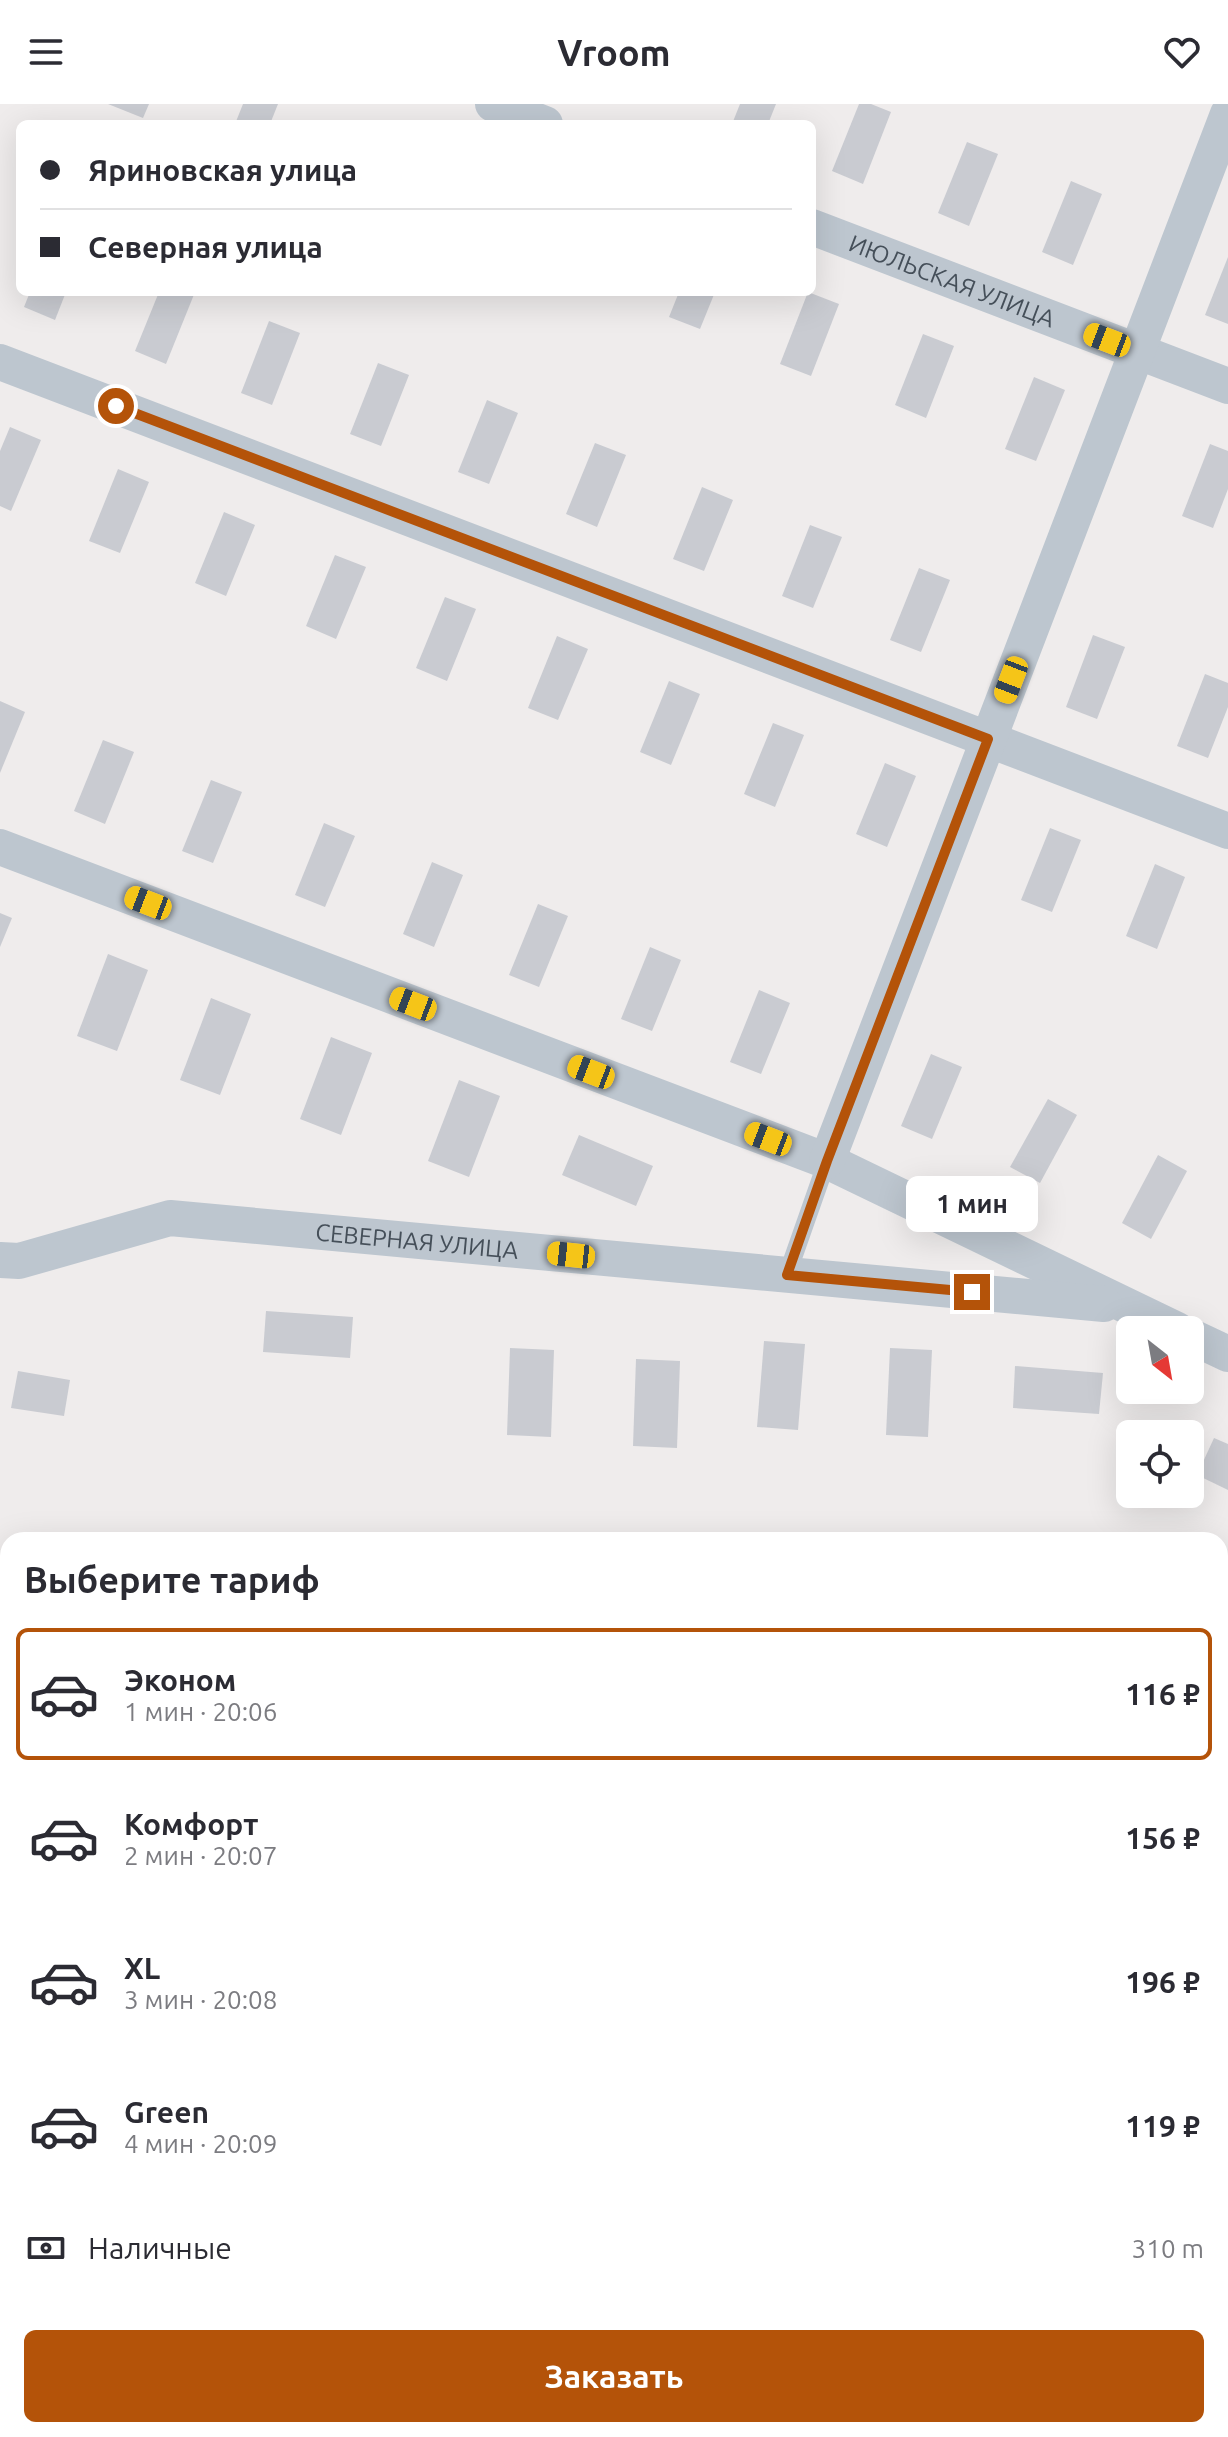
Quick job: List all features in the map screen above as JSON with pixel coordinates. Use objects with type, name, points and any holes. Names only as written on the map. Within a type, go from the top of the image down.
[{"type":"street","points":[[493,104],[535,120]]},
{"type":"street","points":[[827,1161],[1228,114]]},
{"type":"street","name":"ИЮЛЬСКАЯ УЛИЦА","points":[[816,229],[1228,386]]},
{"type":"street","points":[[0,362],[1228,831]]},
{"type":"street","points":[[0,847],[827,1161],[1148,1316]]},
{"type":"street","name":"СЕВЕРНАЯ УЛИЦА","points":[[0,1260],[19,1261],[170,1218],[1127,1306]]},
{"type":"street","points":[[1204,1343],[1228,1354]]},
{"type":"lane","points":[[787,1275],[827,1161]]},
{"type":"building","points":[[108,104],[149,104],[143,118]]},
{"type":"building","points":[[243,104],[278,104],[272,120],[237,120]]},
{"type":"building","points":[[740,104],[776,104],[770,120],[734,120]]},
{"type":"building","points":[[859,104],[871,104],[891,112],[863,184],[832,171]]},
{"type":"building","points":[[967,142],[998,154],[969,226],[938,213]]},
{"type":"building","points":[[1071,181],[1102,194],[1073,265],[1042,252]]},
{"type":"building","points":[[1228,257],[1228,324],[1205,315]]},
{"type":"building","points":[[816,295],[839,304],[811,376],[780,364],[806,296]]},
{"type":"building","points":[[28,296],[64,296],[55,320],[24,307]]},
{"type":"building","points":[[157,296],[193,296],[166,364],[135,351]]},
{"type":"building","points":[[677,296],[713,296],[700,329],[669,317]]},
{"type":"building","points":[[269,321],[300,333],[272,405],[241,393]]},
{"type":"building","points":[[923,334],[954,346],[926,418],[895,405]]},
{"type":"building","points":[[378,363],[409,375],[381,446],[350,434]]},
{"type":"building","points":[[1034,377],[1065,390],[1036,461],[1005,449]]},
{"type":"building","points":[[487,400],[518,413],[489,484],[458,472]]},
{"type":"building","points":[[10,427],[41,440],[11,511],[0,506],[0,451]]},
{"type":"building","points":[[595,443],[626,455],[597,527],[566,514]]},
{"type":"building","points":[[1210,444],[1228,451],[1228,489],[1213,528],[1182,516]]},
{"type":"building","points":[[118,469],[149,482],[120,553],[89,541]]},
{"type":"building","points":[[702,487],[733,500],[704,571],[673,559]]},
{"type":"building","points":[[224,512],[255,525],[226,596],[195,583]]},
{"type":"building","points":[[810,525],[842,537],[813,608],[782,596]]},
{"type":"building","points":[[335,555],[366,567],[336,639],[306,626]]},
{"type":"building","points":[[919,568],[950,580],[921,652],[890,640]]},
{"type":"building","points":[[445,597],[476,609],[447,681],[416,668]]},
{"type":"building","points":[[1093,635],[1125,647],[1097,719],[1066,707]]},
{"type":"building","points":[[557,636],[588,649],[558,720],[528,708]]},
{"type":"building","points":[[1205,674],[1228,683],[1228,707],[1208,758],[1177,746]]},
{"type":"building","points":[[669,681],[700,694],[671,765],[640,752]]},
{"type":"building","points":[[0,701],[25,712],[0,773]]},
{"type":"building","points":[[773,723],[804,735],[775,807],[744,794]]},
{"type":"building","points":[[103,740],[134,752],[105,824],[74,811]]},
{"type":"building","points":[[885,763],[916,776],[887,847],[856,834]]},
{"type":"building","points":[[211,780],[242,792],[213,863],[182,851]]},
{"type":"building","points":[[324,823],[355,836],[325,907],[295,895]]},
{"type":"building","points":[[1050,828],[1081,840],[1052,912],[1021,900]]},
{"type":"building","points":[[432,862],[463,875],[434,947],[403,934]]},
{"type":"building","points":[[1155,864],[1185,877],[1157,949],[1126,936]]},
{"type":"building","points":[[538,904],[568,916],[539,987],[509,975]]},
{"type":"building","points":[[0,913],[12,918],[0,947]]},
{"type":"building","points":[[650,947],[681,960],[652,1031],[621,1019]]},
{"type":"building","points":[[108,954],[148,970],[117,1051],[77,1036]]},
{"type":"building","points":[[759,990],[790,1003],[761,1074],[730,1062]]},
{"type":"building","points":[[211,998],[251,1014],[220,1095],[180,1080]]},
{"type":"building","points":[[331,1037],[372,1053],[341,1135],[300,1119]]},
{"type":"building","points":[[931,1054],[962,1067],[932,1139],[901,1126]]},
{"type":"building","points":[[459,1080],[500,1096],[469,1177],[428,1161]]},
{"type":"building","points":[[1048,1099],[1077,1115],[1040,1183],[1010,1167]]},
{"type":"building","points":[[579,1135],[653,1166],[636,1206],[562,1175]]},
{"type":"building","points":[[1158,1155],[1187,1171],[1151,1239],[1122,1223]]},
{"type":"building","points":[[266,1311],[353,1317],[350,1358],[263,1352]]},
{"type":"building","points":[[764,1341],[805,1344],[798,1430],[757,1427]]},
{"type":"building","points":[[510,1348],[554,1350],[551,1437],[507,1435]]},
{"type":"building","points":[[890,1348],[932,1350],[928,1437],[886,1435]]},
{"type":"building","points":[[636,1359],[680,1361],[677,1448],[633,1446]]},
{"type":"building","points":[[1015,1366],[1103,1373],[1099,1414],[1013,1408]]},
{"type":"building","points":[[18,1371],[70,1380],[64,1416],[11,1408]]},
{"type":"building","points":[[1214,1438],[1228,1444],[1228,1490],[1204,1478],[1204,1460]]},
{"type":"route","points":[[116,406],[988,739],[827,1161],[787,1275],[972,1292]]}]
